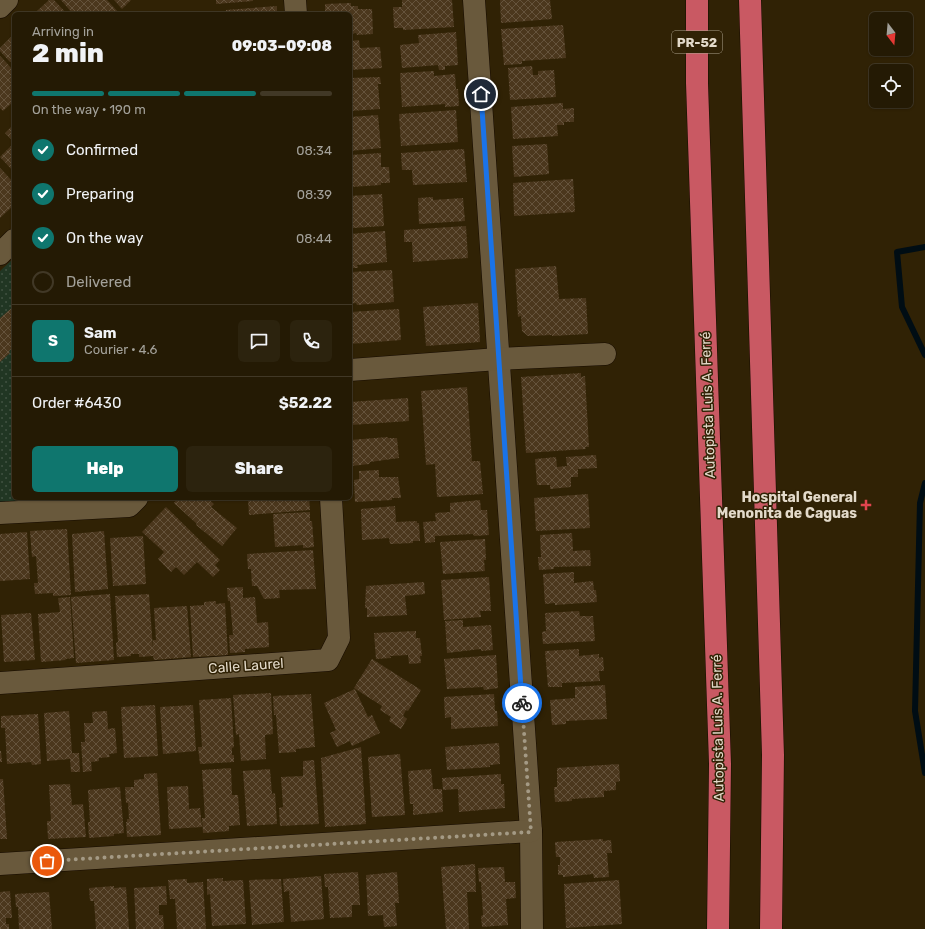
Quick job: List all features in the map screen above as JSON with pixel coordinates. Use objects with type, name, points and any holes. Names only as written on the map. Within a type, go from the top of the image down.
[{"type":"highway","points":[[681,0],[697,83]]},
{"type":"highway","name":"Autopista Luis A. Ferré","points":[[697,0],[697,83],[720,764],[718,929]]},
{"type":"highway","points":[[750,0],[773,755],[771,929]]},
{"type":"highway","points":[[752,60],[759,0]]},
{"type":"street","points":[[0,7],[7,0]]},
{"type":"street","points":[[295,0],[296,12]]},
{"type":"street","points":[[474,0],[531,832],[532,929]]},
{"type":"street","points":[[0,254],[12,242]]},
{"type":"street","points":[[352,370],[498,359],[605,354]]},
{"type":"street","points":[[0,512],[129,506],[135,500]]},
{"type":"street","name":"Calle Laurel","points":[[0,683],[328,660],[339,638],[331,500]]},
{"type":"street","points":[[0,864],[531,832]]},
{"type":"green space","points":[[12,260],[12,500],[90,500],[0,505],[0,271]]},
{"type":"building","points":[[49,0],[54,0],[65,12],[36,12]]},
{"type":"building","points":[[61,0],[107,0],[118,12],[71,12]]},
{"type":"building","points":[[114,0],[131,0],[122,9]]},
{"type":"building","points":[[216,0],[253,0],[253,1],[216,4]]},
{"type":"building","points":[[402,0],[452,0],[454,27],[403,30],[403,28],[394,28],[393,7],[402,7]]},
{"type":"building","points":[[500,0],[550,0],[552,19],[501,23]]},
{"type":"building","points":[[351,3],[351,6],[358,6],[358,9],[372,9],[373,34],[357,35],[356,33],[352,34],[352,12],[325,12],[325,4]]},
{"type":"building","points":[[277,6],[277,12],[226,12],[226,10]]},
{"type":"building","points":[[563,25],[566,58],[522,61],[522,64],[504,65],[501,29]]},
{"type":"building","points":[[456,32],[458,65],[445,66],[445,70],[439,70],[438,65],[402,68],[400,45],[419,43],[418,35]]},
{"type":"building","points":[[12,36],[12,62],[10,62],[0,51],[0,48]]},
{"type":"building","points":[[359,40],[360,48],[380,47],[382,68],[352,70],[352,41]]},
{"type":"building","points":[[0,56],[12,69],[12,103],[3,111],[0,108]]},
{"type":"building","points":[[532,66],[533,75],[538,75],[538,71],[554,70],[556,97],[510,100],[508,68]]},
{"type":"building","points":[[434,71],[434,76],[455,74],[459,106],[445,107],[445,104],[402,107],[400,73]]},
{"type":"building","points":[[380,77],[381,84],[378,84],[380,109],[352,111],[352,78]]},
{"type":"building","points":[[563,103],[563,109],[574,108],[574,122],[564,122],[564,125],[557,125],[558,136],[513,139],[511,107]]},
{"type":"building","points":[[456,110],[458,142],[401,146],[399,114]]},
{"type":"building","points":[[378,115],[381,148],[352,151],[352,117]]},
{"type":"building","points":[[12,126],[12,140],[5,133]]},
{"type":"building","points":[[547,144],[549,174],[514,177],[512,146]]},
{"type":"building","points":[[12,145],[12,170],[0,157]]},
{"type":"building","points":[[464,149],[467,182],[413,185],[412,170],[402,170],[401,153]]},
{"type":"building","points":[[381,153],[381,167],[389,167],[390,183],[352,187],[352,155]]},
{"type":"building","points":[[0,168],[12,181],[12,207],[0,218]]},
{"type":"building","points":[[573,179],[575,212],[514,216],[513,183]]},
{"type":"building","points":[[382,194],[384,226],[353,228],[352,232],[352,196]]},
{"type":"building","points":[[433,197],[433,200],[463,198],[465,221],[419,224],[418,198]]},
{"type":"building","points":[[466,226],[468,258],[413,262],[412,242],[404,242],[404,230]]},
{"type":"building","points":[[385,231],[387,262],[357,265],[358,268],[352,268],[352,234]]},
{"type":"building","points":[[556,266],[559,299],[586,298],[588,334],[528,336],[522,331],[521,316],[518,317],[515,269]]},
{"type":"building","points":[[392,270],[394,302],[357,305],[356,303],[352,304],[352,272]]},
{"type":"building","points":[[478,303],[480,342],[426,346],[423,307]]},
{"type":"building","points":[[12,308],[12,349],[9,351],[10,353],[0,362],[0,318]]},
{"type":"building","points":[[399,309],[401,340],[352,344],[352,312]]},
{"type":"building","points":[[581,373],[581,377],[585,376],[589,447],[585,447],[586,449],[526,453],[521,377]]},
{"type":"building","points":[[467,387],[472,461],[480,461],[483,494],[437,497],[435,464],[426,465],[421,391]]},
{"type":"building","points":[[408,398],[409,421],[352,425],[352,402]]},
{"type":"building","points":[[388,437],[397,438],[399,458],[352,466],[352,440]]},
{"type":"building","points":[[596,455],[597,468],[578,469],[578,477],[571,477],[571,487],[550,489],[550,485],[537,485],[535,459],[556,457],[557,467],[567,466],[566,457]]},
{"type":"building","points":[[379,470],[379,477],[398,477],[401,498],[392,498],[392,500],[355,502],[354,480],[359,479],[359,471]]},
{"type":"building","points":[[588,494],[590,528],[536,531],[534,498]]},
{"type":"building","points":[[176,500],[209,500],[214,504],[211,507],[237,528],[222,546],[196,525],[197,524],[174,503]]},
{"type":"building","points":[[248,500],[309,500],[310,510],[249,515]]},
{"type":"building","points":[[480,500],[481,510],[487,510],[489,535],[474,536],[473,534],[435,536],[435,542],[425,543],[423,522],[436,521],[435,513],[450,512],[450,503]]},
{"type":"building","points":[[395,506],[396,522],[417,521],[417,523],[419,523],[420,541],[413,541],[413,543],[390,544],[389,538],[362,540],[361,509]]},
{"type":"building","points":[[166,507],[220,560],[215,565],[220,570],[213,577],[197,562],[184,575],[176,567],[171,572],[158,559],[164,552],[142,532]]},
{"type":"building","points":[[310,512],[314,547],[303,548],[303,545],[275,547],[273,514]]},
{"type":"building","points":[[67,529],[71,595],[53,596],[53,593],[35,594],[34,583],[38,583],[36,556],[32,557],[30,531]]},
{"type":"building","points":[[104,531],[108,589],[75,592],[72,534]]},
{"type":"building","points":[[27,532],[30,579],[0,581],[0,534]]},
{"type":"building","points":[[572,533],[573,551],[590,550],[591,566],[554,567],[554,569],[539,570],[538,557],[541,557],[540,535]]},
{"type":"building","points":[[143,536],[146,584],[113,586],[110,538]]},
{"type":"building","points":[[485,539],[485,571],[443,574],[440,542]]},
{"type":"building","points":[[313,550],[316,589],[279,590],[280,598],[264,599],[257,586],[252,586],[251,569],[248,569],[247,554]]},
{"type":"building","points":[[574,572],[574,583],[593,581],[594,590],[596,590],[597,602],[555,605],[555,603],[545,604],[543,574]]},
{"type":"building","points":[[489,577],[491,611],[480,611],[481,617],[444,620],[441,580]]},
{"type":"building","points":[[424,582],[425,594],[405,596],[407,615],[367,617],[367,608],[365,608],[366,586]]},
{"type":"building","points":[[243,587],[243,598],[255,597],[257,623],[268,622],[269,647],[245,649],[245,652],[230,653],[229,635],[233,635],[230,601],[228,601],[227,588]]},
{"type":"building","points":[[110,594],[114,660],[76,663],[71,597]]},
{"type":"building","points":[[149,594],[153,649],[153,640],[156,640],[154,608],[187,606],[191,657],[154,660],[153,656],[139,657],[139,654],[131,654],[131,656],[117,657],[116,643],[118,642],[115,596]]},
{"type":"building","points":[[70,597],[74,658],[41,662],[38,614],[60,612],[58,598]]},
{"type":"building","points":[[216,601],[216,604],[225,603],[228,655],[193,657],[190,606],[204,605],[204,602]]},
{"type":"building","points":[[579,611],[580,616],[593,616],[595,641],[543,644],[542,632],[546,631],[545,613]]},
{"type":"building","points":[[31,613],[35,660],[4,662],[1,615]]},
{"type":"building","points":[[463,620],[463,627],[491,625],[493,650],[481,651],[481,649],[447,653],[445,621]]},
{"type":"building","points":[[416,631],[416,638],[420,638],[422,656],[420,656],[421,663],[409,664],[408,655],[390,656],[391,658],[376,659],[374,633]]},
{"type":"building","points":[[579,649],[579,656],[599,654],[599,658],[603,657],[604,671],[599,671],[600,681],[562,683],[562,687],[548,687],[545,651]]},
{"type":"building","points":[[496,655],[498,688],[484,690],[483,687],[447,689],[444,659]]},
{"type":"building","points":[[372,659],[421,690],[408,711],[406,710],[403,716],[407,719],[401,729],[389,721],[391,717],[380,710],[382,706],[354,688]]},
{"type":"building","points":[[605,685],[607,719],[566,721],[566,724],[552,725],[550,700],[575,698],[575,687]]},
{"type":"building","points":[[355,689],[368,717],[372,715],[380,733],[352,746],[350,741],[337,747],[330,733],[336,730],[324,703]]},
{"type":"building","points":[[271,693],[273,734],[265,735],[266,759],[241,761],[239,734],[236,735],[233,695]]},
{"type":"building","points":[[311,694],[315,747],[296,749],[296,752],[279,753],[273,696]]},
{"type":"building","points":[[494,694],[498,726],[451,729],[451,717],[445,718],[444,697]]},
{"type":"building","points":[[231,698],[234,747],[232,748],[232,755],[234,755],[234,762],[200,764],[198,747],[202,747],[199,700]]},
{"type":"building","points":[[155,705],[158,756],[124,758],[121,707]]},
{"type":"building","points":[[193,705],[196,751],[163,754],[160,707]]},
{"type":"building","points":[[69,711],[72,753],[79,753],[80,772],[71,772],[70,759],[47,761],[44,713]]},
{"type":"building","points":[[107,711],[108,729],[115,728],[117,753],[109,754],[110,757],[99,758],[99,761],[91,762],[92,771],[83,772],[81,742],[85,742],[84,723],[93,723],[92,712]]},
{"type":"building","points":[[38,714],[41,764],[32,765],[31,762],[7,764],[5,728],[1,728],[1,716]]},
{"type":"building","points":[[499,743],[500,764],[490,765],[490,767],[447,770],[445,747]]},
{"type":"building","points":[[361,747],[366,824],[325,827],[321,758]]},
{"type":"building","points":[[1,751],[2,762],[0,762]]},
{"type":"building","points":[[400,754],[405,815],[372,817],[368,757]]},
{"type":"building","points":[[314,760],[319,824],[280,826],[279,808],[283,807],[281,777],[303,776],[303,761]]},
{"type":"building","points":[[619,764],[620,781],[616,782],[616,790],[604,791],[604,797],[572,799],[572,801],[555,802],[554,787],[557,787],[557,768]]},
{"type":"building","points":[[231,768],[232,795],[238,795],[240,825],[229,826],[229,831],[203,833],[202,818],[205,818],[202,770]]},
{"type":"building","points":[[270,769],[272,794],[275,793],[277,824],[247,826],[243,771]]},
{"type":"building","points":[[431,769],[433,789],[442,789],[443,812],[413,815],[413,804],[410,804],[408,771]]},
{"type":"building","points":[[157,773],[161,835],[127,837],[126,822],[127,819],[129,819],[125,787],[134,787],[134,780],[144,779],[144,774]]},
{"type":"building","points":[[501,774],[501,784],[504,784],[505,808],[459,812],[458,789],[443,790],[442,778]]},
{"type":"building","points":[[0,779],[3,779],[7,839],[0,839]]},
{"type":"building","points":[[70,784],[72,805],[83,804],[86,837],[48,839],[47,821],[51,821],[49,785]]},
{"type":"building","points":[[188,786],[189,809],[200,808],[202,827],[169,829],[167,787]]},
{"type":"building","points":[[120,787],[124,833],[114,834],[114,836],[89,838],[88,822],[90,822],[88,790]]},
{"type":"building","points":[[603,839],[603,841],[611,840],[612,853],[607,853],[609,877],[594,878],[593,874],[563,877],[563,875],[558,875],[560,857],[556,857],[555,842]]},
{"type":"building","points":[[475,864],[476,892],[467,892],[469,929],[446,929],[441,867]]},
{"type":"building","points":[[504,867],[505,882],[515,882],[516,898],[506,899],[508,925],[482,927],[481,916],[483,915],[481,882],[479,882],[478,868]]},
{"type":"building","points":[[358,872],[360,905],[352,905],[352,917],[330,918],[328,887],[325,887],[324,874]]},
{"type":"building","points":[[397,872],[399,903],[395,903],[397,926],[384,927],[383,915],[368,916],[366,875]]},
{"type":"building","points":[[321,876],[324,919],[291,922],[289,891],[284,892],[283,879]]},
{"type":"building","points":[[223,878],[223,881],[243,880],[246,924],[212,926],[210,894],[207,895],[207,879]]},
{"type":"building","points":[[187,879],[187,883],[203,882],[206,929],[177,929],[175,899],[170,899],[168,880]]},
{"type":"building","points":[[281,879],[284,922],[252,925],[249,880]]},
{"type":"building","points":[[619,880],[622,924],[566,928],[564,884]]},
{"type":"building","points":[[114,886],[114,888],[126,887],[129,929],[96,929],[94,901],[90,901],[89,888]]},
{"type":"building","points":[[166,886],[167,905],[159,905],[159,915],[163,915],[164,929],[136,929],[134,888]]},
{"type":"building","points":[[10,891],[12,918],[6,918],[6,924],[9,924],[9,929],[0,929],[0,892]]},
{"type":"building","points":[[49,892],[52,929],[19,929],[18,907],[16,907],[15,894]]},
{"type":"waterway","points":[[925,247],[897,252],[902,307],[925,355]]},
{"type":"waterway","points":[[925,483],[920,503],[915,711],[925,773]]},
{"type":"way so far","points":[[47,861],[531,832],[522,703]]},
{"type":"place","name":"Hospital General Menonita de Caguas","points":[[866,505]]},
{"type":"route","points":[[481,94],[522,703]]}]
